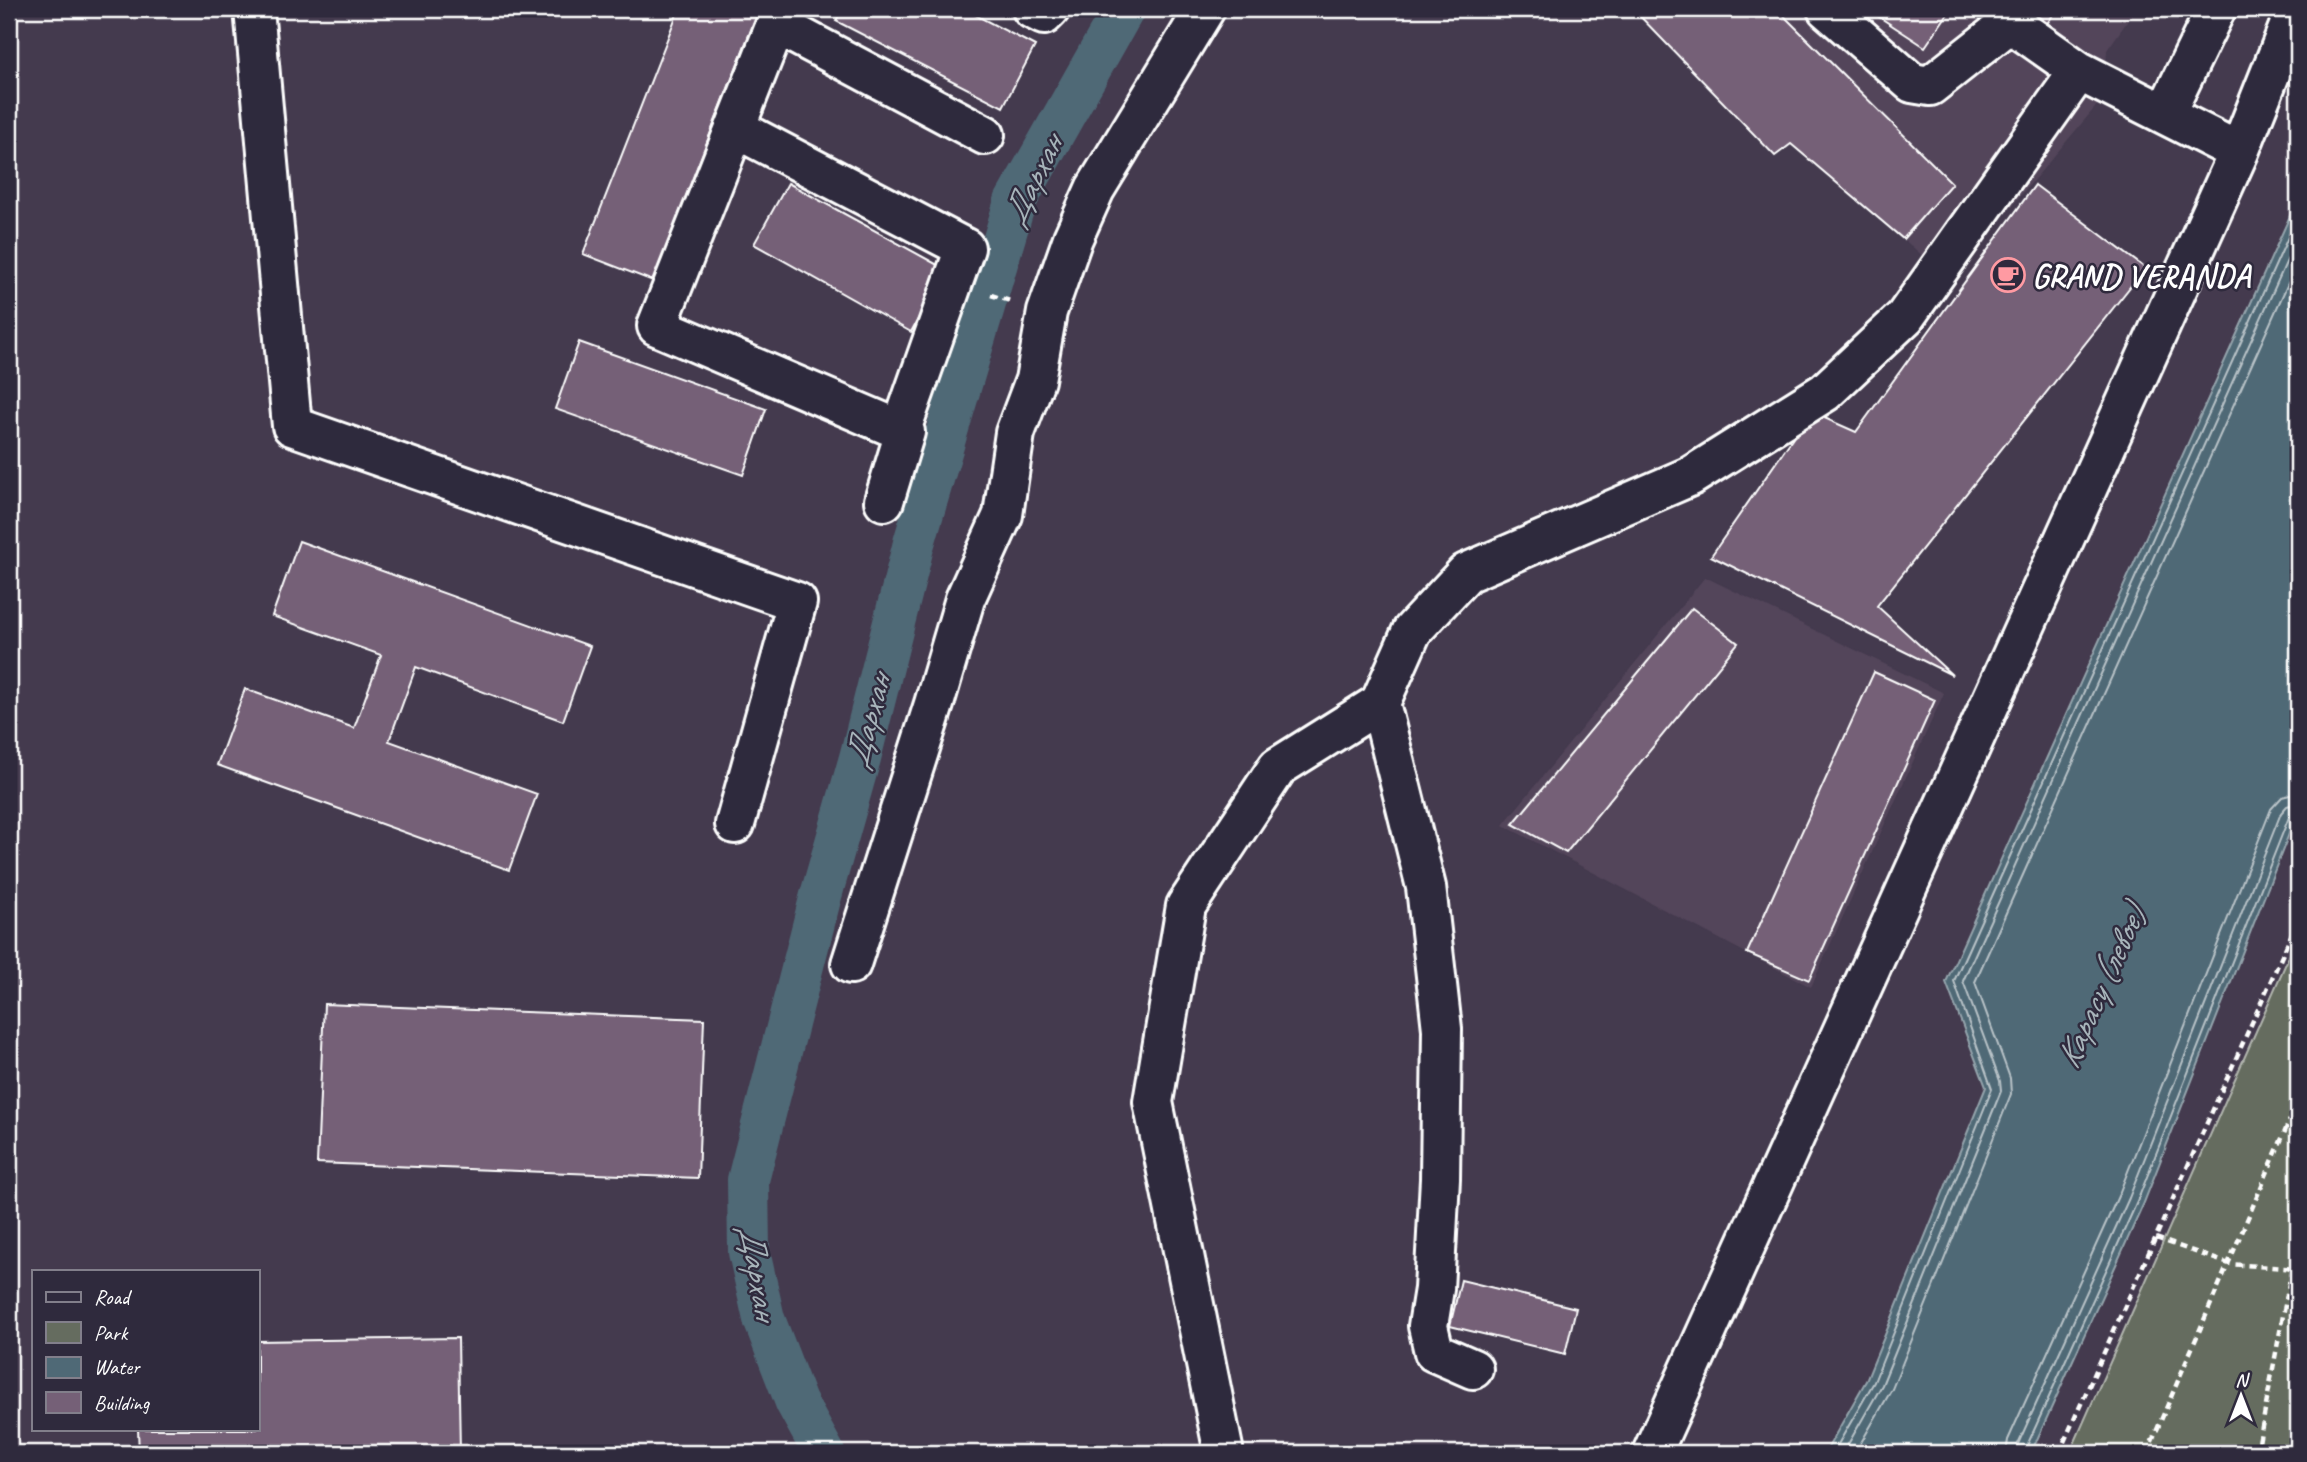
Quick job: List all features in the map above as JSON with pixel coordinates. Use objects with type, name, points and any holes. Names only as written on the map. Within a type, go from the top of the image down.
[{"type":"street","points":[[254,9],[292,426],[797,602],[735,824]]},
{"type":"street","points":[[1032,9],[1044,15],[1050,9]]},
{"type":"street","points":[[851,964],[965,599],[1003,515],[1015,433],[1035,380],[1047,312],[1073,238],[1095,189],[1205,9]]},
{"type":"street","points":[[1826,9],[1912,83],[1922,86],[1930,86],[2001,30],[2018,28],[2079,71],[2239,152]]},
{"type":"street","points":[[2165,114],[2216,9]]},
{"type":"street","points":[[1652,1453],[2239,152],[2296,9]]},
{"type":"street","points":[[884,501],[905,432],[657,326],[779,16],[985,135]]},
{"type":"street","points":[[1223,1448],[1153,1102],[1186,906],[1278,767],[1380,703],[1412,631],[1466,573],[1691,476],[1825,392],[1905,317],[2079,71]]},
{"type":"street","points":[[735,128],[965,248],[901,430]]},
{"type":"street","points":[[1380,703],[1426,887],[1442,1029],[1440,1179],[1434,1289],[1428,1326],[1434,1352],[1473,1369]]},
{"type":"path","points":[[954,284],[1047,312]]},
{"type":"path","points":[[2059,1453],[2298,920]]},
{"type":"path","points":[[2147,1453],[2298,1101]]},
{"type":"path","points":[[2156,1238],[2229,1264],[2295,1268],[2258,1453]]},
{"type":"shaded area","points":[[1633,9],[2136,9],[2107,50],[2104,97],[1950,279],[1792,144],[1775,156]]},
{"type":"shaded area","points":[[1705,577],[1944,693],[1811,987],[1503,825]]},
{"type":"green space","points":[[2298,936],[2298,1453],[2070,1453]]},
{"type":"water","name":"Карасу (левое)","points":[[2298,198],[2298,811],[2143,1205],[2031,1453],[1825,1453],[1867,1379],[1986,1087],[1946,982]]},
{"type":"building","points":[[679,9],[759,9],[653,281],[583,254]]},
{"type":"building","points":[[842,9],[964,9],[1035,46],[1003,107],[836,21]]},
{"type":"building","points":[[1633,9],[1779,9],[1952,183],[1903,239],[1791,144],[1775,156]]},
{"type":"building","points":[[1867,9],[1951,9],[1925,47]]},
{"type":"building","points":[[2022,9],[2057,9],[2046,25]]},
{"type":"building","points":[[788,183],[945,269],[911,332],[754,244]]},
{"type":"building","points":[[2035,185],[2145,268],[1877,606],[1952,675],[1711,556],[1811,412],[1856,432]]},
{"type":"building","points":[[579,342],[766,409],[743,475],[555,409]]},
{"type":"building","points":[[299,541],[590,646],[563,721],[416,667],[389,741],[537,794],[509,870],[217,765],[245,689],[354,728],[381,655],[272,616]]},
{"type":"building","points":[[1692,608],[1738,643],[1566,853],[1513,824]]},
{"type":"building","points":[[1874,672],[1935,700],[1809,980],[1747,953]]},
{"type":"building","points":[[324,1004],[704,1019],[698,1178],[317,1163]]},
{"type":"building","points":[[1461,1280],[1576,1308],[1565,1354],[1450,1326]]},
{"type":"building","points":[[458,1338],[460,1453],[139,1453],[138,1430],[259,1430],[259,1341]]},
{"type":"waterway","name":"Дархан","points":[[824,1453],[796,1402],[764,1319],[749,1252],[748,1180],[914,543],[1015,202],[1124,9]]},
{"type":"place","name":"GRAND VERANDA","points":[[2008,275]]}]
